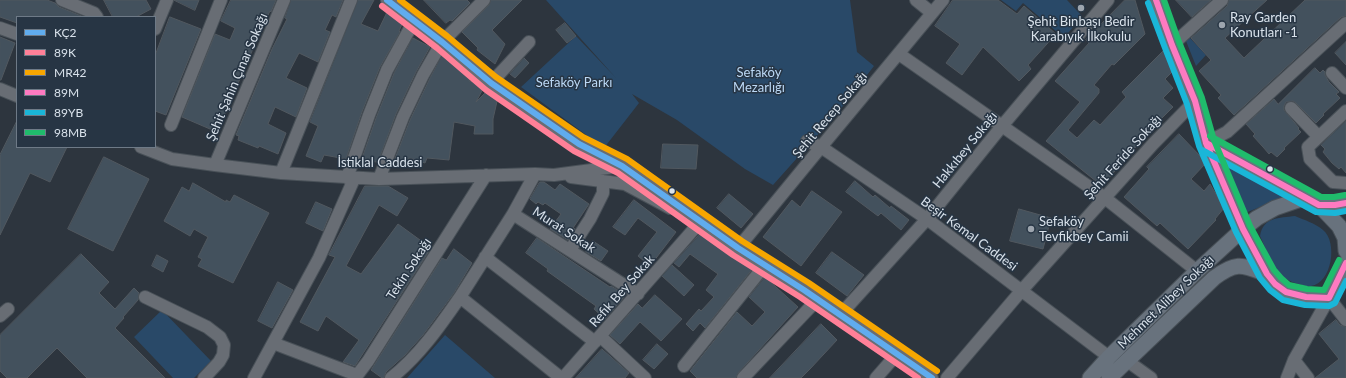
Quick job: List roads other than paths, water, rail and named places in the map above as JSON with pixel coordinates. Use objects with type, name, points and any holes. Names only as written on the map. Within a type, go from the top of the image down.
[{"type":"main road","points":[[1156,0],[1172,45],[1195,101],[1206,143],[1243,229],[1267,274],[1275,284],[1286,292],[1306,297],[1329,298],[1344,267],[1346,252],[1345,238],[1339,226],[1313,201],[1206,143]]},
{"type":"main road","points":[[1243,229],[1257,218],[1276,208],[1313,201],[1335,205],[1346,203]]},
{"type":"main road","name":"Mehmet Alibey Sokağı","points":[[1090,378],[1109,357],[1197,271],[1243,229]]},
{"type":"main road","points":[[1109,378],[1126,360],[1214,278],[1226,269],[1234,266],[1243,266],[1267,274]]},
{"type":"street","points":[[62,0],[94,13],[96,16]]},
{"type":"street","points":[[156,26],[167,0]]},
{"type":"street","points":[[171,125],[221,0]]},
{"type":"street","name":"Şehit Şahin Çınar Sokağı","points":[[215,166],[284,0]]},
{"type":"street","points":[[281,173],[351,0]]},
{"type":"street","points":[[387,0],[442,42],[491,83],[579,144],[622,166],[738,248],[932,378]]},
{"type":"street","points":[[379,179],[403,117],[423,75],[442,42],[484,0]]},
{"type":"street","points":[[916,0],[932,14]]},
{"type":"street","name":"Şehit Recep Sokağı","points":[[738,248],[943,0]]},
{"type":"street","name":"Hakkıbey Sokağı","points":[[840,315],[927,219],[1002,126],[1108,0]]},
{"type":"street","points":[[1172,45],[1222,0]]},
{"type":"street","points":[[254,378],[319,258],[351,178],[369,115],[387,70],[414,21]]},
{"type":"street","points":[[1206,143],[1227,132],[1346,23]]},
{"type":"street","points":[[0,28],[16,34]]},
{"type":"street","points":[[491,83],[529,42]]},
{"type":"street","points":[[899,54],[1105,198],[1197,271]]},
{"type":"street","points":[[1332,73],[1346,88]]},
{"type":"street","points":[[0,89],[16,96]]},
{"type":"street","name":"Şehit Feride Sokağı","points":[[947,378],[1022,290],[1153,144],[1195,101]]},
{"type":"street","points":[[1291,108],[1318,136]]},
{"type":"street","points":[[1346,111],[1308,147],[1310,159],[1333,182],[1346,183]]},
{"type":"street","name":"Beşir Kemal Caddesi","points":[[807,141],[821,147],[927,219],[1109,357]]},
{"type":"street","name":"İstiklal Caddesi","points":[[143,148],[172,159],[215,166],[351,178],[379,179],[486,175],[554,175],[622,166]]},
{"type":"street","name":"Murat Sokak","points":[[535,174],[513,214],[638,294]]},
{"type":"street","name":"Tekin Sokağı","points":[[356,376],[368,361],[486,175]]},
{"type":"street","points":[[554,175],[625,184],[671,208],[701,221]]},
{"type":"street","points":[[570,250],[590,219],[603,193],[603,181]]},
{"type":"street","points":[[391,378],[419,352],[461,298],[513,214]]},
{"type":"street","name":"Refik Bey Sokak","points":[[562,378],[638,294],[701,221]]},
{"type":"street","points":[[486,257],[597,339],[644,378]]},
{"type":"street","points":[[684,366],[765,265]]},
{"type":"street","points":[[145,297],[207,327],[220,338],[224,345],[224,355],[204,378]]},
{"type":"street","points":[[461,298],[562,378]]},
{"type":"street","points":[[1287,378],[1294,360],[1329,298],[1346,320]]},
{"type":"street","points":[[742,378],[817,300]]},
{"type":"street","points":[[273,343],[356,376]]},
{"type":"street","points":[[876,378],[897,354]]},
{"type":"street","points":[[1126,360],[1151,378]]},
{"type":"street","points":[[1294,360],[1308,378]]},
{"type":"place","name":"Şehit Binbaşı Bedir Karabıyık İlkokulu","points":[[1081,8]]},
{"type":"place","name":"Ray Garden Konutları -1","points":[[1222,25]]},
{"type":"place","name":"Sefaköy Tevfikbey Camii","points":[[1031,229]]},
{"type":"park label","name":"Sefaköy Mezarlığı","points":[[759,80]]},
{"type":"park label","name":"Sefaköy Parkı","points":[[574,83]]}]
